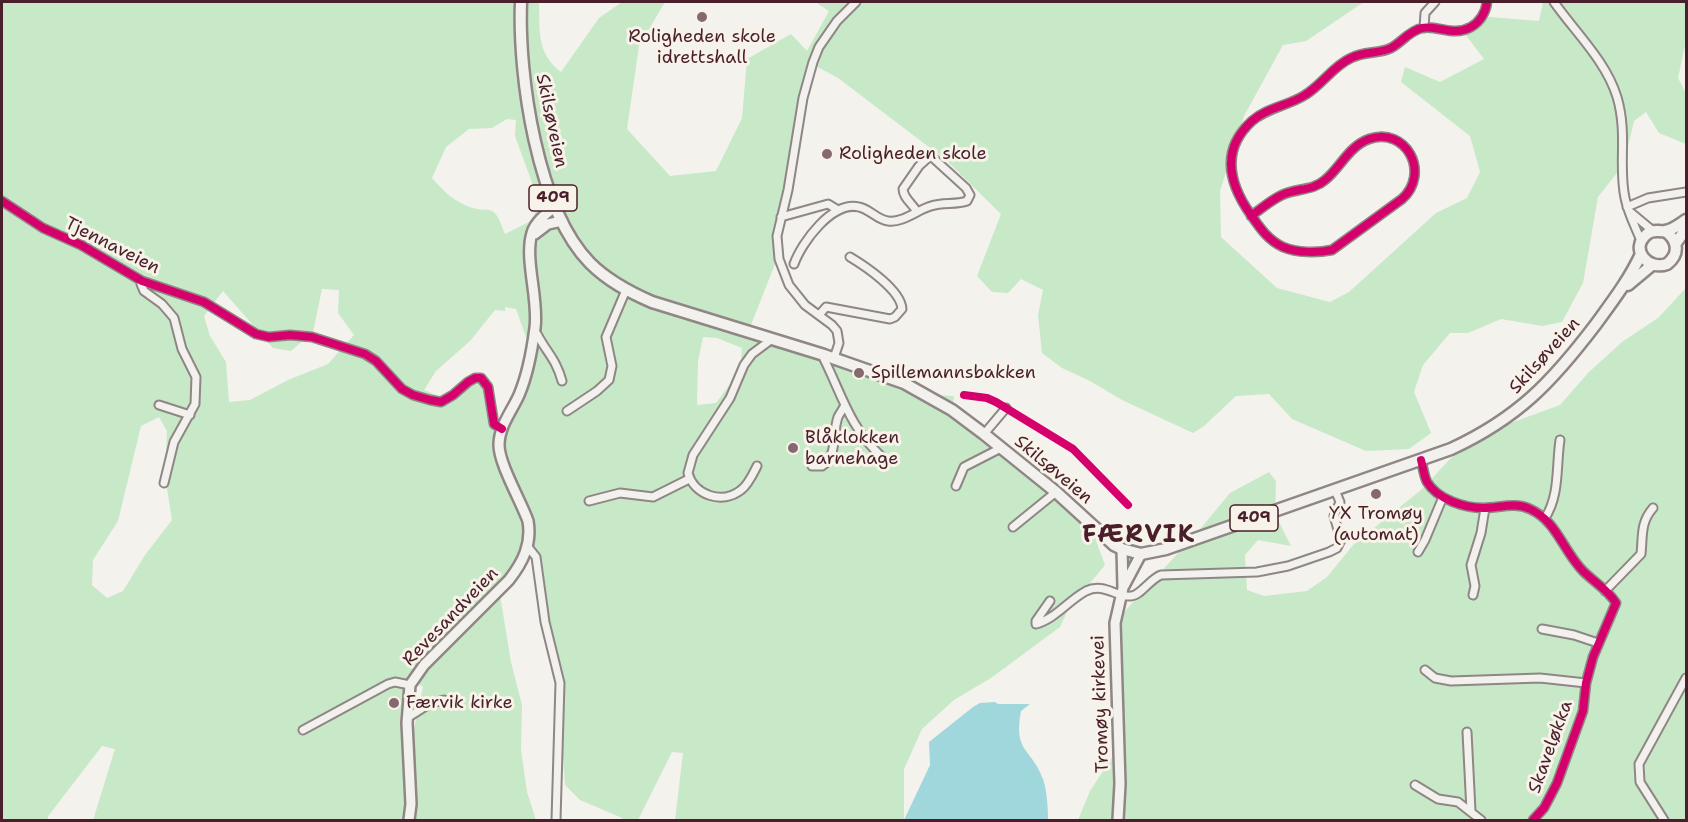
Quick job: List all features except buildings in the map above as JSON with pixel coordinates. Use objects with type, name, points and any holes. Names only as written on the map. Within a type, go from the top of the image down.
[{"type":"main road","name":"Skilsøveien","points":[[521,2],[522,56],[529,108],[541,162],[562,221],[575,244],[590,263],[610,280],[652,302],[829,357],[904,383],[930,396],[984,434],[1056,492],[1123,553],[1139,557],[1421,460],[1476,438],[1498,424],[1528,402],[1560,369],[1619,293],[1641,254],[1640,238]]},
{"type":"main road","points":[[531,238],[536,225],[556,206]]},
{"type":"main road","points":[[1640,238],[1686,220]]},
{"type":"main road","points":[[531,238],[548,224],[562,221]]},
{"type":"main road","name":"Skilsøveien","points":[[1619,293],[1652,265],[1662,266],[1670,262],[1676,253],[1676,243],[1686,229]]},
{"type":"main road","points":[[1656,230],[1671,236],[1676,243]]},
{"type":"main road","name":"Revesandveien","points":[[409,820],[411,804],[407,718],[410,685],[424,665],[509,580],[519,568],[528,547],[530,532],[528,521],[499,448],[502,429],[525,379],[535,333],[536,309],[531,238]]},
{"type":"main road","points":[[1641,254],[1645,261],[1652,265]]},
{"type":"main road","name":"Tromøy kirkevei","points":[[1118,820],[1120,784],[1115,623],[1122,591],[1123,553]]},
{"type":"main road","name":"Tromøy kirkevei","points":[[1122,591],[1139,557]]},
{"type":"street","points":[[856,2],[837,21],[819,47],[813,62],[803,98],[788,190],[777,236],[777,250],[783,273],[796,296],[832,325],[839,337],[839,343],[829,357],[824,359],[858,432],[882,456]]},
{"type":"street","points":[[1424,28],[1425,13],[1435,2]]},
{"type":"street","points":[[1251,216],[1281,195],[1324,182],[1358,145],[1367,140],[1383,137],[1394,140],[1405,147],[1414,162],[1414,181],[1407,195],[1332,250],[1309,252],[1287,249],[1269,238],[1251,216],[1234,188],[1231,167],[1235,144],[1248,124],[1266,111],[1307,95],[1349,58],[1360,54],[1385,51],[1409,34],[1424,28],[1451,32],[1469,28],[1482,17],[1487,2]]},
{"type":"street","points":[[1554,2],[1600,63],[1616,95],[1623,127],[1623,184],[1630,219],[1640,238]]},
{"type":"street","points":[[794,264],[807,240],[838,210],[857,206],[885,221],[903,219],[943,204],[968,201],[969,191],[939,162],[929,157],[919,166],[903,189],[904,195],[914,205],[917,212]]},
{"type":"street","points":[[1628,209],[1648,198],[1686,192]]},
{"type":"street","name":"Tjennaveien","points":[[2,201],[43,228],[81,245],[142,281],[204,302],[256,334],[269,337],[290,335],[312,337],[365,354],[376,361],[402,389],[430,400],[441,402],[468,382],[481,378],[488,387],[494,424],[502,429]]},
{"type":"street","points":[[781,217],[828,204],[838,210]]},
{"type":"street","points":[[1628,209],[1656,230]]},
{"type":"street","points":[[819,315],[826,307],[831,307],[856,314],[890,319],[902,309],[900,300],[876,273],[850,257]]},
{"type":"street","points":[[142,281],[141,288],[162,304],[174,318],[182,349],[196,377],[195,404],[174,442],[164,483]]},
{"type":"street","points":[[567,411],[609,380],[612,366],[606,337],[626,290]]},
{"type":"street","points":[[535,333],[557,364],[561,381]]},
{"type":"street","points":[[757,466],[742,489],[730,498],[713,497],[694,487],[688,472],[693,455],[730,398],[744,365],[752,354],[772,339]]},
{"type":"street","points":[[159,405],[190,415]]},
{"type":"street","points":[[812,466],[822,466],[828,461],[835,442],[838,417],[845,405]]},
{"type":"street","points":[[984,434],[1006,408]]},
{"type":"street","points":[[1545,518],[1550,510],[1556,489],[1560,440]]},
{"type":"street","points":[[956,486],[964,467],[1001,448]]},
{"type":"street","points":[[1421,460],[1427,481],[1433,490],[1443,497],[1459,504],[1485,508],[1521,506],[1530,508],[1545,518],[1582,570],[1605,591],[1641,554],[1642,528],[1653,508]]},
{"type":"street","points":[[589,501],[620,493],[652,497],[689,479]]},
{"type":"street","points":[[1050,601],[1036,624],[1047,620],[1089,590],[1099,588],[1122,591],[1131,597],[1150,580],[1161,575],[1257,572],[1288,566],[1329,552],[1336,548],[1341,540],[1334,516],[1340,502],[1335,490]]},
{"type":"street","points":[[1014,527],[1056,492]]},
{"type":"street","points":[[1418,552],[1443,497]]},
{"type":"street","points":[[1473,595],[1475,586],[1470,565],[1481,533],[1485,508]]},
{"type":"street","name":"Revesandveien","points":[[528,547],[536,557],[545,622],[560,684],[556,820]]},
{"type":"street","name":"Skaveløkka","points":[[1533,820],[1544,808],[1557,783],[1584,711],[1586,683],[1598,643],[1616,603],[1605,591]]},
{"type":"street","points":[[1542,629],[1574,634],[1598,643]]},
{"type":"street","points":[[1425,670],[1435,678],[1451,681],[1540,678],[1586,683]]},
{"type":"street","points":[[1664,820],[1642,786],[1638,771],[1641,758],[1686,678]]},
{"type":"street","points":[[303,730],[388,684],[395,682],[410,685]]},
{"type":"street","points":[[407,718],[429,704],[444,700]]},
{"type":"street","points":[[1467,732],[1471,812]]},
{"type":"street","points":[[1415,785],[1438,799],[1458,802],[1481,820]]},
{"type":"green space","points":[[2,2],[539,2],[543,49],[553,65],[561,72],[599,18],[622,2],[665,2],[639,46],[627,129],[670,176],[716,171],[742,118],[747,59],[791,34],[807,51],[829,11],[815,2],[1364,2],[1306,41],[1283,45],[1244,116],[1220,191],[1221,237],[1277,288],[1330,302],[1349,292],[1436,213],[1467,198],[1480,172],[1470,136],[1401,82],[1405,67],[1440,82],[1484,59],[1465,34],[1489,17],[1539,21],[1543,2],[1686,2],[1686,41],[1678,78],[1686,93],[1686,144],[1659,133],[1646,112],[1634,121],[1624,164],[1598,197],[1583,283],[1562,322],[1542,326],[1501,319],[1468,333],[1450,333],[1423,365],[1414,392],[1431,433],[1409,449],[1366,451],[1292,419],[1269,394],[1236,396],[1204,426],[1193,433],[1122,400],[1062,368],[1042,353],[1038,315],[1043,290],[1021,279],[1008,293],[992,292],[977,276],[1001,214],[946,160],[838,78],[810,63],[780,219],[777,259],[749,330],[930,395],[954,396],[953,403],[965,421],[1066,504],[1095,538],[1105,565],[1068,610],[1060,627],[991,678],[954,700],[922,729],[904,769],[904,820],[675,820],[683,753],[672,752],[638,820],[625,820],[580,800],[565,785],[556,655],[533,550],[500,595],[511,662],[522,705],[521,750],[527,792],[536,820],[93,820],[115,749],[102,746],[47,820],[2,820]],"holes":[[[507,119],[516,120],[515,136],[538,199],[534,216],[529,222],[505,234],[493,212],[460,203],[432,178],[446,147],[469,129],[492,128]],[[322,289],[339,290],[338,313],[354,335],[328,364],[288,380],[250,400],[229,402],[226,362],[210,336],[204,316],[223,291],[273,348],[291,351],[313,332]],[[505,307],[516,309],[527,340],[522,383],[500,424],[487,383],[478,375],[439,396],[424,390],[436,371],[470,341],[495,310],[505,311]],[[703,337],[717,338],[742,348],[740,371],[716,403],[697,405],[698,361]],[[159,417],[167,431],[165,476],[172,520],[145,555],[123,591],[107,598],[92,585],[93,560],[118,521],[141,426]],[[423,664],[417,683],[423,687],[407,761],[404,763],[410,741],[402,728],[405,699]]]},
{"type":"green space","points":[[1686,288],[1686,820],[1078,820],[1090,791],[1113,756],[1118,713],[1113,624],[1230,493],[1269,472],[1276,481],[1275,514],[1291,546],[1258,540],[1245,555],[1247,590],[1264,596],[1307,591],[1327,577],[1354,544],[1421,490],[1451,458],[1486,432],[1560,405],[1589,372],[1622,342],[1658,318]]},
{"type":"water","points":[[995,702],[998,704],[1030,704],[1021,711],[1020,735],[1025,749],[1043,779],[1048,820],[904,820],[930,765],[929,742],[973,707],[980,703]]},
{"type":"cycle path","points":[[1251,216],[1255,213],[1270,202],[1282,195],[1320,184],[1362,142],[1382,137],[1394,139],[1403,145],[1414,165],[1414,177],[1402,199],[1332,250],[1307,252],[1289,249],[1273,241],[1254,220],[1251,215],[1243,203],[1237,191],[1231,167],[1235,144],[1242,132],[1258,116],[1305,95],[1345,61],[1361,54],[1391,48],[1422,28],[1464,30],[1480,20],[1487,2]]},
{"type":"cycle path","points":[[2,201],[43,228],[81,245],[142,281],[204,302],[256,334],[269,337],[290,335],[312,337],[365,354],[376,361],[402,389],[413,395],[441,402],[468,382],[481,378],[488,387],[494,424],[502,429]]},
{"type":"cycle path","points":[[964,395],[987,398],[996,402],[1073,449],[1128,505]]},
{"type":"cycle path","points":[[1421,460],[1427,482],[1438,494],[1452,502],[1477,508],[1519,506],[1539,514],[1547,521],[1576,563],[1616,603],[1593,657],[1586,683],[1583,711],[1557,783],[1544,808],[1533,820]]},
{"type":"place","name":"Roligheden skole idrettshall","points":[[702,17]]},
{"type":"place","name":"Roligheden skole","points":[[827,154]]},
{"type":"place","name":"Spillemannsbakken","points":[[859,373]]},
{"type":"place","name":"Blåklokken barnehage","points":[[793,448]]},
{"type":"place","name":"YX Tromøy (automat)","points":[[1376,494]]},
{"type":"place","name":"Færvik kirke","points":[[394,703]]},
{"type":"district","name":"FÆRVIK","points":[[1139,536]]}]
